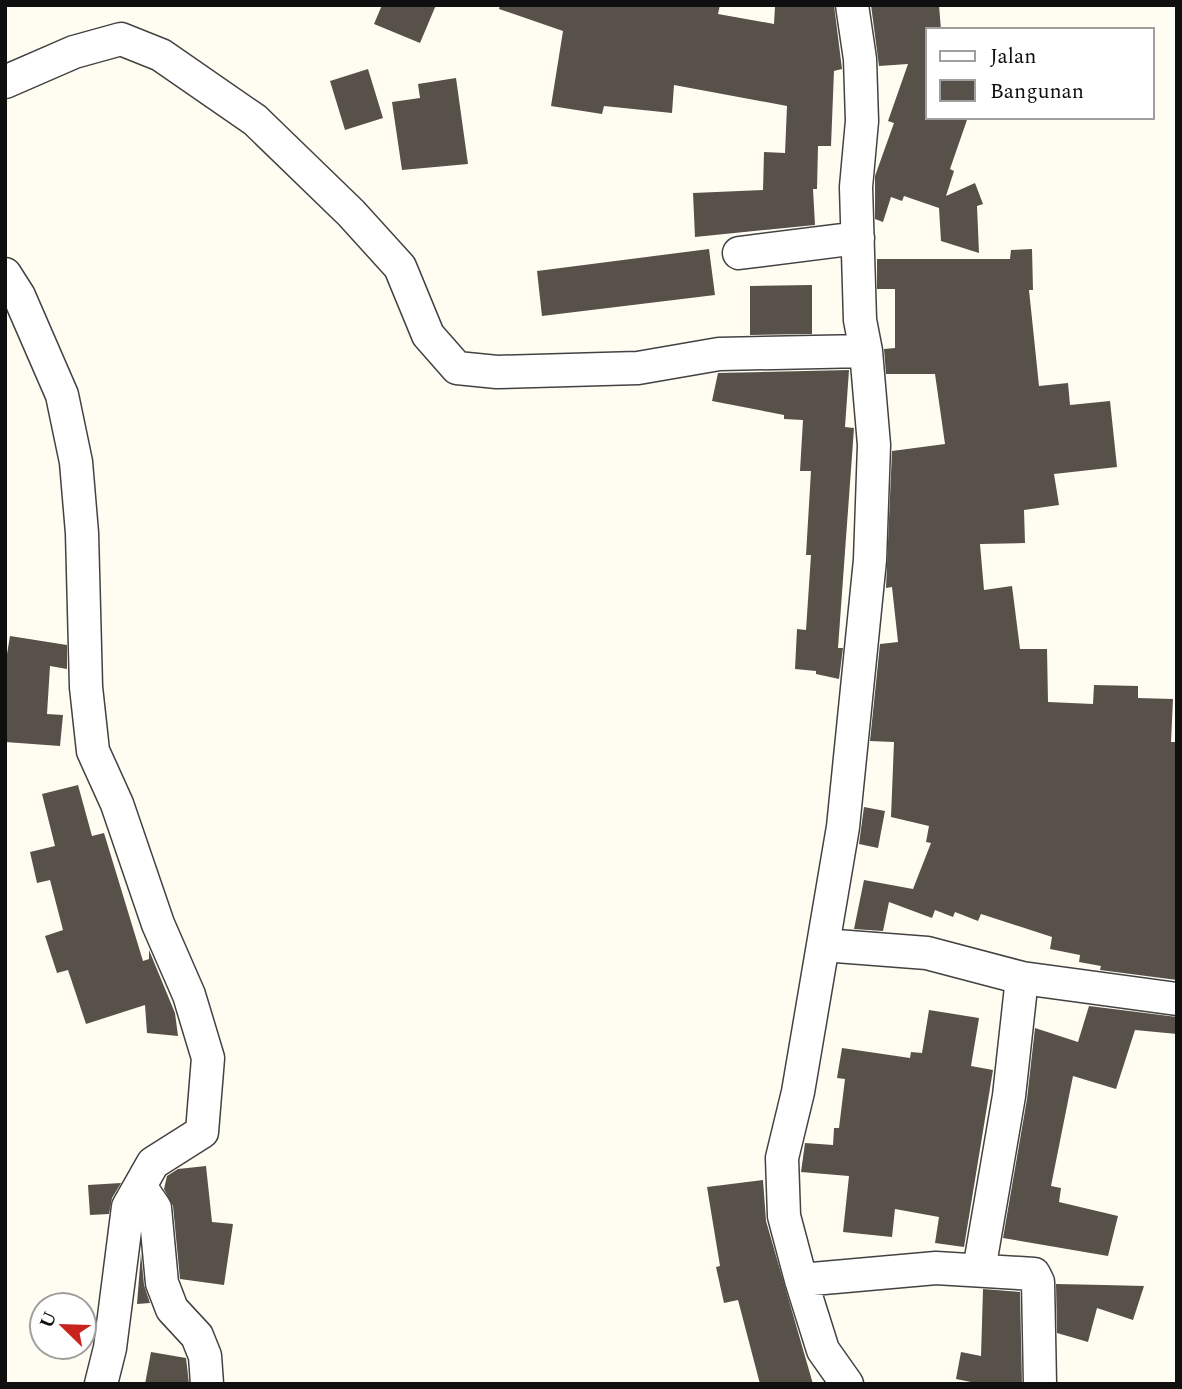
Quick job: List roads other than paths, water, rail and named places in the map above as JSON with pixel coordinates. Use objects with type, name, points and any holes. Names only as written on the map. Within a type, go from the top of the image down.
[{"type":"street","points":[[847,1384],[823,1350],[801,1280],[784,1216],[782,1158],[798,1093],[842,827],[870,560],[874,445],[866,351],[860,320],[860,71],[852,5]]},
{"type":"street","points":[[5,82],[74,52],[121,39],[161,55],[255,120],[351,213],[400,267],[428,335],[457,368],[497,372],[638,369],[719,354],[866,351]]},
{"type":"street","points":[[738,253],[858,239]]},
{"type":"street","points":[[5,274],[19,296],[62,395],[76,462],[82,533],[86,687],[93,751],[117,804],[158,924],[189,995],[208,1058],[202,1132],[153,1163],[128,1207],[110,1348],[101,1384]]},
{"type":"street","points":[[822,944],[927,953],[1022,978],[1177,999]]},
{"type":"street","points":[[979,1270],[1009,1096],[1022,978]]},
{"type":"street","points":[[140,1186],[155,1208],[162,1283],[172,1309],[197,1336],[205,1356],[207,1384]]},
{"type":"street","points":[[801,1280],[936,1268],[1029,1272],[1037,1276],[1041,1384]]}]
